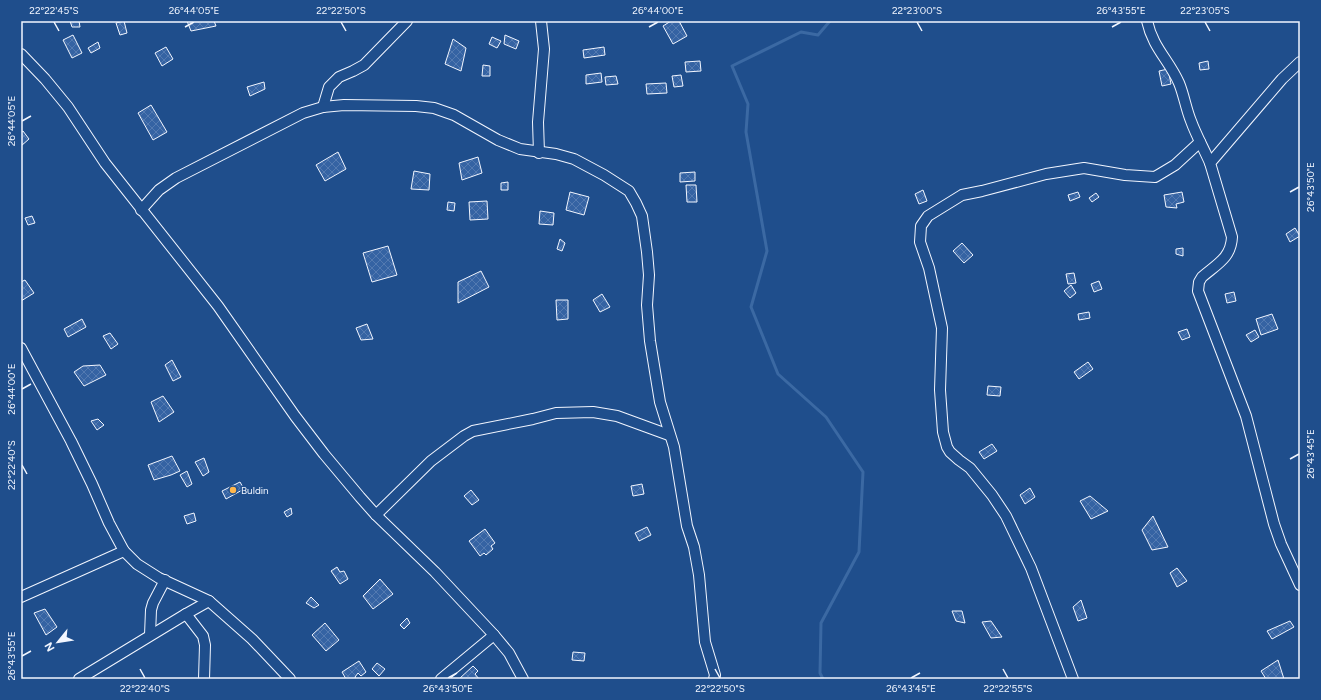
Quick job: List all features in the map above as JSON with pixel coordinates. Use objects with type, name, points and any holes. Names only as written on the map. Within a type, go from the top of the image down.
[{"type":"street","points":[[323,107],[329,87],[338,77],[364,65],[407,21]]},
{"type":"street","points":[[539,153],[538,122],[544,49],[541,21]]},
{"type":"street","points":[[1147,21],[1155,45],[1179,84],[1190,120],[1210,163],[1232,237],[1232,246],[1228,254],[1202,277],[1199,282],[1198,291],[1246,416],[1274,524],[1281,544],[1300,585]]},
{"type":"street","points":[[21,54],[45,79],[68,107],[105,162],[218,306],[310,436],[360,498],[435,572],[494,634],[509,653],[523,679]]},
{"type":"street","points":[[1210,163],[1282,79],[1300,62]]},
{"type":"street","points":[[142,210],[159,190],[168,183],[304,113],[323,107],[344,104],[434,108],[454,115],[498,140],[520,149],[539,153],[556,154],[574,159],[604,174],[629,191],[642,216],[648,252],[649,274],[647,305],[650,341],[660,402],[669,435],[674,447],[687,526],[694,547],[700,575],[705,642],[715,675],[714,679]]},
{"type":"street","points":[[1073,679],[1031,568],[1006,516],[992,495],[970,468],[950,452],[948,447],[943,432],[940,390],[942,328],[929,268],[920,242],[921,226],[928,216],[962,195],[1046,174],[1084,168],[1125,175],[1155,177],[1175,165],[1200,142]]},
{"type":"street","points":[[21,348],[71,440],[124,552],[137,564],[159,578],[209,601],[252,639],[290,679]]},
{"type":"street","points":[[376,515],[431,461],[473,431],[556,413],[593,412],[617,416],[669,435]]},
{"type":"street","points":[[21,597],[124,552]]},
{"type":"street","points":[[150,635],[151,610],[165,580]]},
{"type":"street","points":[[79,679],[150,635],[209,601]]},
{"type":"street","points":[[186,614],[203,636],[205,645],[204,679]]},
{"type":"street","points":[[441,679],[494,634]]},
{"type":"building","points":[[70,21],[79,21],[80,27],[72,27]]},
{"type":"building","points":[[124,21],[127,33],[120,35],[116,23]]},
{"type":"building","points":[[187,21],[214,21],[216,26],[191,31]]},
{"type":"building","points":[[671,21],[679,21],[687,36],[673,44],[663,26]]},
{"type":"building","points":[[73,35],[82,53],[72,58],[63,40]]},
{"type":"building","points":[[505,35],[519,41],[516,49],[504,44]]},
{"type":"building","points":[[492,37],[501,41],[497,48],[489,44]]},
{"type":"building","points":[[453,39],[466,48],[461,71],[445,64]]},
{"type":"building","points":[[98,42],[100,48],[91,53],[88,48]]},
{"type":"building","points":[[166,47],[173,59],[162,66],[155,53]]},
{"type":"building","points":[[604,47],[605,55],[584,58],[583,50]]},
{"type":"building","points":[[700,61],[701,71],[686,72],[685,62]]},
{"type":"building","points":[[1208,61],[1209,69],[1200,70],[1199,63]]},
{"type":"building","points":[[483,65],[490,66],[490,76],[482,76]]},
{"type":"building","points":[[1168,69],[1171,84],[1162,86],[1159,71]]},
{"type":"building","points":[[601,73],[602,82],[586,84],[586,75]]},
{"type":"building","points":[[681,75],[683,86],[674,87],[672,76]]},
{"type":"building","points":[[616,76],[618,84],[606,85],[605,77]]},
{"type":"building","points":[[264,82],[265,89],[250,96],[247,87]]},
{"type":"building","points":[[666,83],[667,93],[647,94],[646,84]]},
{"type":"building","points":[[151,105],[167,132],[153,140],[138,113]]},
{"type":"building","points":[[23,131],[29,139],[21,146],[21,132]]},
{"type":"building","points":[[338,152],[346,169],[325,181],[316,165]]},
{"type":"building","points":[[478,157],[482,173],[462,180],[459,163]]},
{"type":"building","points":[[414,171],[430,174],[429,190],[411,189]]},
{"type":"building","points":[[695,172],[695,181],[680,182],[680,173]]},
{"type":"building","points":[[508,182],[508,190],[501,190],[501,183]]},
{"type":"building","points":[[686,185],[696,185],[697,202],[687,202]]},
{"type":"building","points":[[923,190],[927,201],[919,204],[915,194]]},
{"type":"building","points":[[570,192],[589,197],[584,215],[566,210]]},
{"type":"building","points":[[1078,192],[1080,197],[1070,201],[1068,195]]},
{"type":"building","points":[[1182,192],[1184,202],[1176,204],[1177,208],[1166,207],[1164,195]]},
{"type":"building","points":[[1096,193],[1099,197],[1092,202],[1089,198]]},
{"type":"building","points":[[487,201],[488,219],[470,220],[469,202]]},
{"type":"building","points":[[448,202],[455,203],[454,211],[447,210]]},
{"type":"building","points":[[540,211],[554,213],[553,225],[539,224]]},
{"type":"building","points":[[32,216],[35,223],[28,225],[25,218]]},
{"type":"building","points":[[1295,228],[1300,236],[1290,242],[1286,234]]},
{"type":"building","points":[[560,239],[565,243],[562,251],[557,249]]},
{"type":"building","points":[[962,243],[973,255],[964,263],[953,251]]},
{"type":"building","points":[[388,246],[397,275],[372,282],[363,253]]},
{"type":"building","points":[[1183,248],[1183,256],[1176,254],[1176,249]]},
{"type":"building","points":[[481,271],[489,287],[458,303],[458,282]]},
{"type":"building","points":[[1074,273],[1076,283],[1068,284],[1066,274]]},
{"type":"building","points":[[25,280],[34,293],[21,301],[21,282]]},
{"type":"building","points":[[1099,281],[1102,289],[1094,292],[1091,284]]},
{"type":"building","points":[[1071,285],[1076,293],[1070,298],[1064,291]]},
{"type":"building","points":[[1234,292],[1236,301],[1227,303],[1225,294]]},
{"type":"building","points":[[602,294],[610,307],[600,312],[593,300]]},
{"type":"building","points":[[556,300],[568,300],[568,319],[557,320]]},
{"type":"building","points":[[1089,312],[1090,318],[1079,320],[1078,314]]},
{"type":"building","points":[[1272,314],[1278,329],[1261,335],[1256,319]]},
{"type":"building","points":[[82,319],[86,327],[68,337],[64,329]]},
{"type":"building","points":[[367,324],[373,339],[361,340],[356,328]]},
{"type":"building","points":[[1187,329],[1190,337],[1182,340],[1178,332]]},
{"type":"building","points":[[1255,330],[1259,337],[1251,342],[1246,335]]},
{"type":"building","points":[[110,333],[118,344],[111,349],[103,336]]},
{"type":"building","points":[[172,360],[181,377],[173,381],[165,365]]},
{"type":"building","points":[[1088,362],[1093,369],[1079,379],[1074,372]]},
{"type":"building","points":[[100,365],[106,375],[84,386],[74,372],[83,366]]},
{"type":"building","points":[[988,386],[1001,387],[1000,396],[987,395]]},
{"type":"building","points":[[163,396],[174,412],[159,422],[151,402]]},
{"type":"building","points":[[98,419],[104,425],[97,430],[91,421]]},
{"type":"building","points":[[992,444],[997,451],[984,459],[979,452]]},
{"type":"building","points":[[172,456],[180,471],[154,480],[148,465]]},
{"type":"building","points":[[204,458],[209,472],[203,476],[195,462]]},
{"type":"building","points":[[187,471],[192,484],[187,487],[180,475]]},
{"type":"building","name":"Buldin","points":[[240,482],[244,489],[226,499],[222,491]]},
{"type":"building","points":[[642,484],[644,494],[633,496],[631,486]]},
{"type":"building","points":[[1030,488],[1035,497],[1025,504],[1020,495]]},
{"type":"building","points":[[471,490],[479,500],[472,505],[464,496]]},
{"type":"building","points":[[1090,496],[1108,511],[1091,519],[1080,501]]},
{"type":"building","points":[[291,508],[292,514],[287,517],[284,512]]},
{"type":"building","points":[[194,513],[196,521],[187,524],[184,516]]},
{"type":"building","points":[[1153,516],[1168,547],[1152,550],[1142,530]]},
{"type":"building","points":[[647,527],[651,535],[639,541],[635,533]]},
{"type":"building","points":[[485,529],[495,543],[491,546],[493,549],[486,555],[484,553],[480,556],[469,541]]},
{"type":"building","points":[[337,567],[340,572],[344,571],[348,579],[340,584],[331,571]]},
{"type":"building","points":[[1177,568],[1187,581],[1177,587],[1170,573]]},
{"type":"building","points":[[380,579],[393,594],[373,609],[363,596]]},
{"type":"building","points":[[311,597],[319,605],[314,608],[306,603]]},
{"type":"building","points":[[1081,600],[1087,618],[1078,621],[1073,607]]},
{"type":"building","points":[[45,609],[57,627],[46,635],[34,613]]},
{"type":"building","points":[[952,611],[962,611],[965,623],[956,621]]},
{"type":"building","points":[[407,618],[410,623],[404,629],[400,625]]},
{"type":"building","points":[[991,621],[1002,637],[991,638],[982,622]]},
{"type":"building","points":[[1290,621],[1294,627],[1272,639],[1267,631]]},
{"type":"building","points":[[325,623],[339,640],[326,651],[312,635]]},
{"type":"building","points":[[573,652],[585,653],[584,661],[572,660]]},
{"type":"building","points":[[1278,660],[1284,679],[1266,679],[1261,671]]},
{"type":"building","points":[[359,661],[366,672],[361,676],[358,673],[355,677],[356,679],[346,679],[342,672]]},
{"type":"building","points":[[377,663],[385,669],[379,676],[372,669]]},
{"type":"building","points":[[473,666],[478,671],[475,674],[479,679],[459,679]]},
{"type":"waterway","points":[[823,679],[820,673],[821,623],[859,552],[863,472],[826,417],[778,374],[751,307],[767,251],[746,132],[748,104],[732,66],[801,32],[818,35],[830,21]]},
{"type":"place","name":"Buldin","points":[[233,490]]}]
